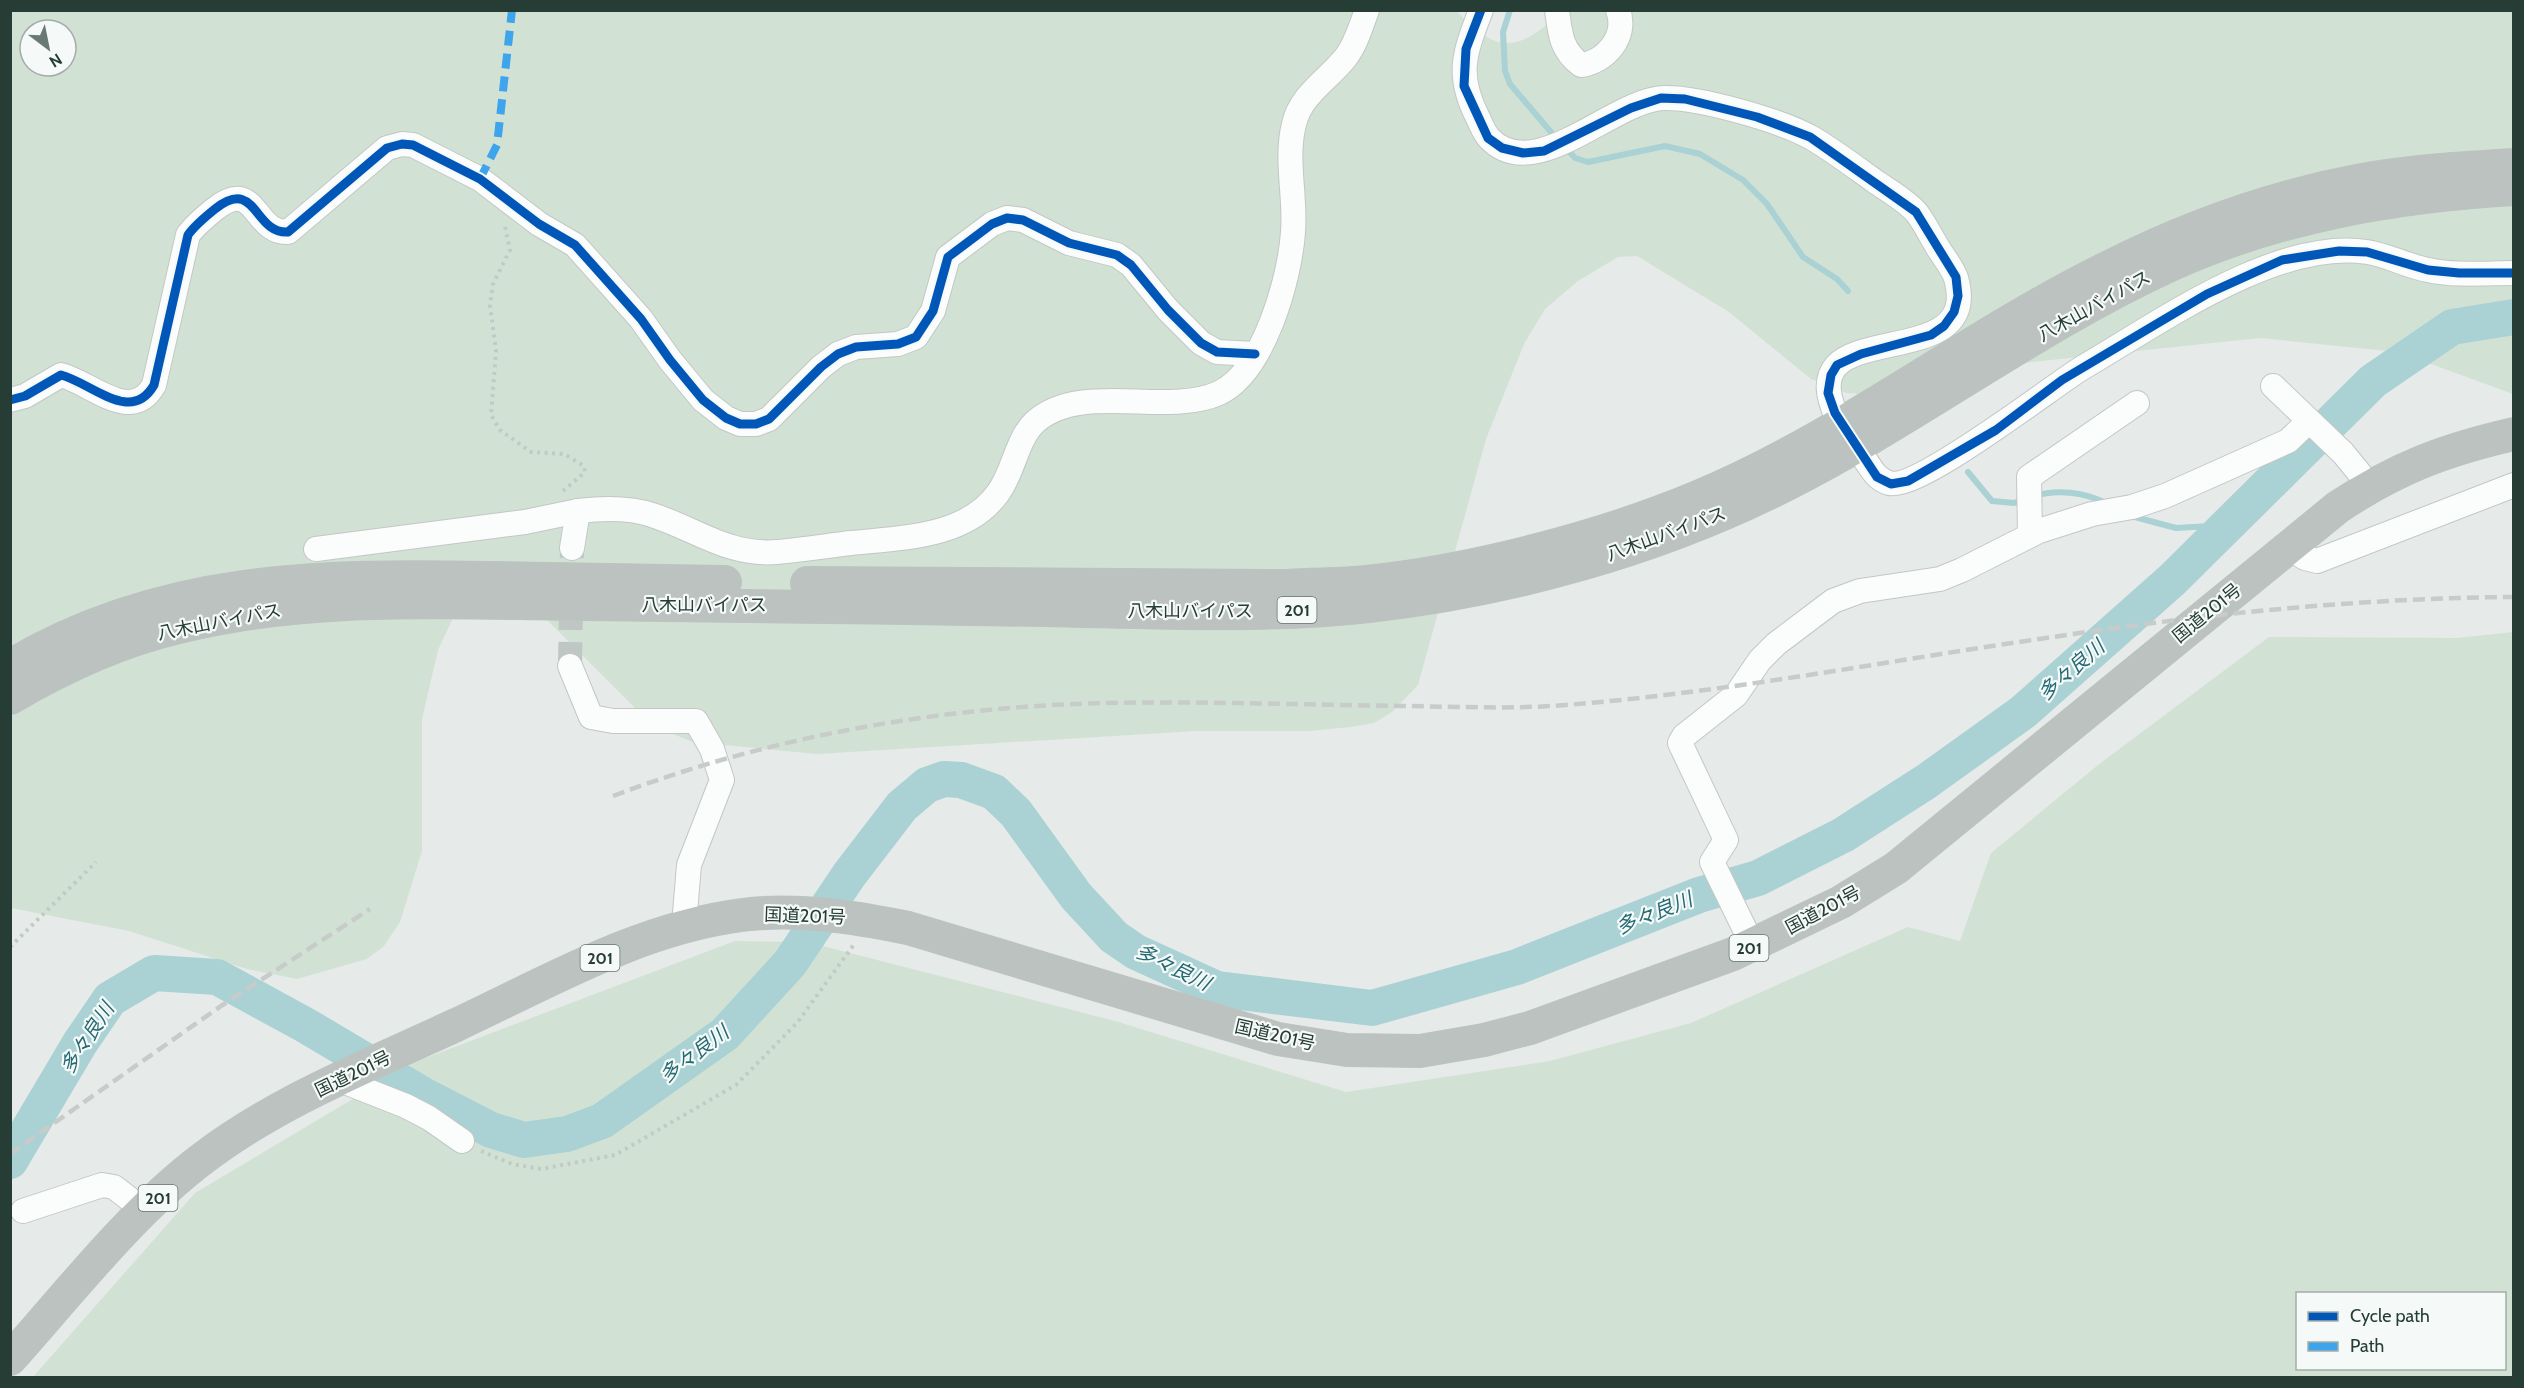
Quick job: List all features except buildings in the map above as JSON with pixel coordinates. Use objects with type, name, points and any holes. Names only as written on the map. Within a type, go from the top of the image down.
[{"type":"highway","name":"八木山バイパス","points":[[10,666],[74,634],[166,600],[297,579],[395,576],[1209,587],[1366,582],[1473,565],[1579,538],[1697,498],[1828,431],[2106,268],[2212,223],[2285,199],[2360,181],[2431,170],[2514,165]]},
{"type":"highway","name":"八木山バイパス","points":[[10,698],[75,663],[174,628],[237,615],[297,608],[405,603],[760,605],[1210,613],[1368,606],[1480,588],[1591,561],[1707,521],[1779,488],[1844,454],[2060,324],[2167,267],[2220,245],[2296,221],[2366,205],[2432,194],[2514,189]]},
{"type":"highway","name":"国道201号","points":[[10,1359],[145,1211],[201,1159],[258,1121],[410,1046],[636,942],[684,925],[744,914],[802,914],[863,919],[908,928],[1278,1039],[1347,1050],[1420,1051],[1484,1040],[1530,1028],[1747,934],[1841,902],[1896,868],[2338,507],[2402,468],[2437,455],[2514,434]]},
{"type":"street","points":[[316,549],[525,522],[578,511],[606,508],[651,514],[733,550],[773,552],[932,533],[978,512],[997,495],[1034,423],[1058,409],[1083,404],[1192,400],[1219,393],[1242,377],[1277,313],[1287,272],[1293,232],[1289,157],[1294,123],[1301,104],[1347,57],[1367,10]]},
{"type":"street","points":[[1481,10],[1466,49],[1464,86],[1488,138],[1502,148],[1523,153],[1544,151],[1631,108],[1661,98],[1684,99],[1757,117],[1810,137],[1916,212],[1956,277],[1958,296],[1954,312],[1944,326],[1931,335],[1861,354],[1837,365],[1831,375],[1828,393],[1834,413]]},
{"type":"street","points":[[1557,10],[1561,42],[1571,58],[1581,65],[1594,63],[1609,52],[1618,38],[1618,10]]},
{"type":"street","points":[[10,400],[25,396],[61,375],[73,378],[124,403],[137,402],[147,397],[154,385],[188,235],[195,225],[227,200],[236,197],[247,202],[271,228],[280,233],[288,232],[387,148],[402,144],[413,145],[480,179],[539,224],[575,245],[641,319],[670,360],[703,400],[726,418],[740,424],[756,424],[770,419],[838,354],[856,347],[898,344],[916,337],[933,311],[948,257],[992,224],[1007,218],[1023,220],[1069,243],[1117,255],[1131,265],[1161,302],[1201,343],[1217,352],[1255,354]]},
{"type":"street","points":[[1862,455],[1877,477],[1891,484],[1908,481],[1996,430],[2062,380],[2188,306],[2283,260],[2318,253],[2367,252],[2428,270],[2459,273],[2514,273]]},
{"type":"street","points":[[2273,386],[2308,422],[2343,453],[2370,486]]},
{"type":"street","points":[[2030,535],[2029,477],[2137,403]]},
{"type":"street","points":[[1747,934],[1712,862],[1726,840],[1680,742],[1684,736],[1736,695],[1760,660],[1776,644],[1833,601],[1860,591],[1940,579],[2030,535],[2092,514],[2132,507],[2165,496],[2288,441],[2308,422]]},
{"type":"street","points":[[2287,548],[2305,558],[2317,561],[2514,485]]},
{"type":"street","points":[[572,548],[578,511]]},
{"type":"street","points":[[570,666],[591,717],[613,721],[696,721],[712,749],[722,780],[689,865],[684,925]]},
{"type":"street","points":[[340,1080],[413,1110],[462,1141]]},
{"type":"street","points":[[23,1211],[102,1185],[114,1187],[145,1211]]},
{"type":"path","points":[[518,207],[507,215],[505,225],[510,250],[493,284],[490,305],[496,351],[491,415],[500,430],[531,452],[564,454],[584,466],[585,472],[555,495]]},
{"type":"path","points":[[10,947],[96,862]]},
{"type":"path","points":[[462,1141],[512,1164],[541,1169],[615,1155],[736,1085],[797,1023],[863,919]]},
{"type":"green space","points":[[1456,10],[1484,35],[1509,43],[1521,41],[1534,34],[1563,10],[2513,11],[2513,394],[2398,352],[2260,338],[2004,365],[1897,397],[1847,393],[1811,379],[1729,312],[1637,256],[1618,257],[1578,281],[1545,309],[1524,344],[1486,439],[1418,685],[1392,712],[1374,723],[1308,731],[1196,731],[817,754],[693,742],[653,726],[546,619],[453,618],[438,650],[422,719],[422,851],[400,922],[384,946],[367,959],[297,979],[247,969],[129,931],[11,908],[10,11]]},
{"type":"green space","points":[[2513,632],[2513,1377],[32,1378],[195,1193],[415,1062],[735,941],[807,942],[1115,1021],[1346,1092],[1550,1061],[1691,1023],[1908,927],[1960,941],[1991,853],[2098,765],[2269,637],[2457,638]]},
{"type":"waterway","points":[[1510,10],[1503,32],[1505,71],[1510,84],[1556,138]]},
{"type":"waterway","points":[[1565,147],[1575,158],[1588,162],[1665,146],[1700,154],[1743,180],[1767,204],[1803,257],[1837,279],[1848,291]]},
{"type":"waterway","name":"多々良川","points":[[10,1161],[80,1043],[110,999],[154,973],[217,977],[305,1025],[423,1095],[491,1130],[524,1140],[567,1134],[602,1121],[725,1034],[790,963],[849,875],[902,806],[927,785],[944,779],[961,780],[994,792],[1016,813],[1076,896],[1114,937],[1136,952],[1217,989],[1372,1008],[1517,967],[1699,895],[1758,878],[1843,835],[1927,781],[2023,712],[2172,580],[2373,381],[2452,327],[2514,317]]},
{"type":"waterway","points":[[1968,472],[1992,501],[2014,503],[2024,499]]},
{"type":"waterway","points":[[2034,496],[2070,493],[2089,496],[2106,503]]},
{"type":"waterway","points":[[2131,516],[2176,528],[2228,525]]},
{"type":"tunnel","points":[[570,666],[572,548]]},
{"type":"railway","points":[[613,796],[672,775],[792,742],[854,729],[978,711],[1103,703],[1489,707],[1566,705],[1749,684],[2053,637],[2225,614],[2398,600],[2514,597]]},
{"type":"railway","points":[[10,1154],[221,1006],[370,909]]},
{"type":"marked path","points":[[480,179],[497,145],[512,10]]},
{"type":"cycle path","points":[[1481,10],[1466,49],[1464,86],[1488,138],[1502,148],[1523,153],[1544,151],[1631,108],[1661,98],[1685,99],[1757,117],[1810,137],[1916,212],[1956,277],[1958,296],[1954,312],[1944,326],[1931,335],[1861,354],[1837,365],[1831,375],[1828,393],[1835,413],[1877,477],[1891,484],[1908,481],[1996,430],[2062,380],[2207,294],[2282,260],[2339,251],[2367,252],[2428,270],[2459,273],[2514,273]]},
{"type":"cycle path","points":[[10,400],[25,396],[61,375],[123,402],[134,401],[145,396],[154,385],[188,235],[197,224],[215,209],[229,201],[239,199],[247,202],[268,225],[288,232],[387,148],[402,144],[413,145],[480,179],[539,224],[575,245],[641,319],[670,360],[703,400],[726,418],[740,424],[756,424],[769,419],[821,367],[838,354],[856,347],[898,344],[916,337],[933,311],[948,257],[992,224],[1007,218],[1023,220],[1069,243],[1117,255],[1131,265],[1168,310],[1201,343],[1217,352],[1255,354]]}]
